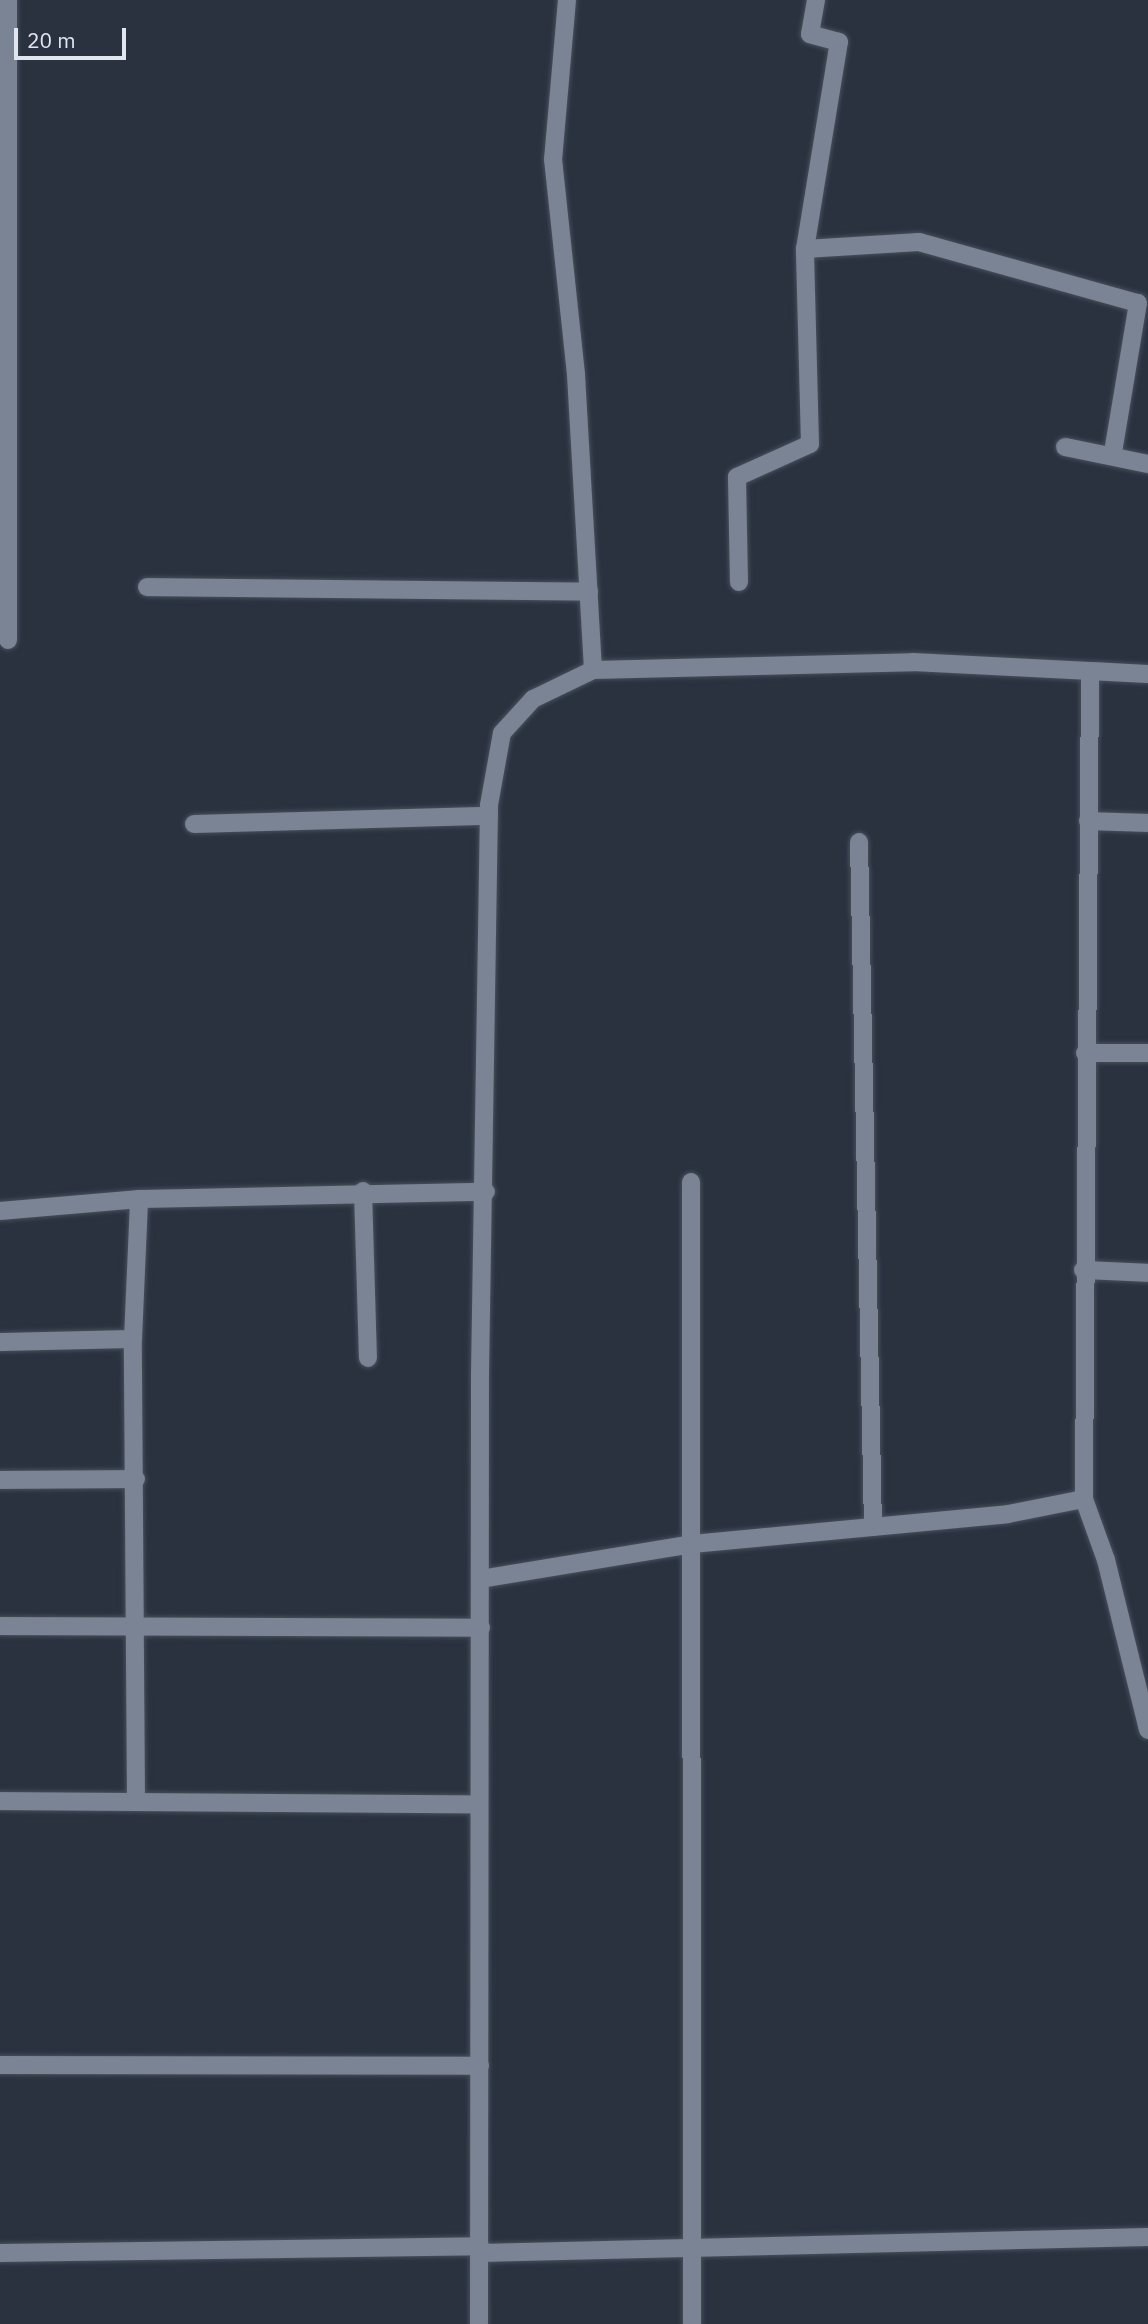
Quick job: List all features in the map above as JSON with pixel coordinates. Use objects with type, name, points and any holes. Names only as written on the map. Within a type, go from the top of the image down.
[{"type":"street","points":[[8,0],[8,640]]},
{"type":"street","points":[[567,0],[553,159],[576,375],[593,670]]},
{"type":"street","points":[[739,582],[737,478],[810,444],[805,249],[839,42],[810,34],[816,0]]},
{"type":"street","points":[[805,249],[919,242],[1138,303],[1112,452]]},
{"type":"street","points":[[1065,447],[1112,452],[1148,464]]},
{"type":"street","points":[[147,587],[589,592]]},
{"type":"street","points":[[479,2324],[478,1804],[489,817],[502,733],[533,699],[593,670],[913,662],[1148,674]]},
{"type":"street","points":[[1090,671],[1083,1270],[1084,1499],[1106,1560],[1148,1730]]},
{"type":"street","points":[[194,824],[489,817]]},
{"type":"street","points":[[1088,821],[1148,823]]},
{"type":"street","points":[[859,842],[873,1527]]},
{"type":"street","points":[[1085,1053],[1148,1053]]},
{"type":"street","points":[[691,1182],[692,2324]]},
{"type":"street","points":[[0,1211],[139,1199],[363,1191],[486,1192]]},
{"type":"street","points":[[363,1191],[368,1359]]},
{"type":"street","points":[[136,1802],[137,1626],[133,1339],[139,1199]]},
{"type":"street","points":[[1083,1270],[1148,1273]]},
{"type":"street","points":[[0,1342],[133,1339]]},
{"type":"street","points":[[0,1480],[136,1479]]},
{"type":"street","points":[[481,1578],[692,1544],[873,1527],[1084,1499]]},
{"type":"street","points":[[0,1626],[481,1628]]},
{"type":"street","points":[[0,1801],[478,1804]]},
{"type":"street","points":[[0,2065],[480,2066]]},
{"type":"street","points":[[0,2253],[480,2250],[1148,2236]]}]
